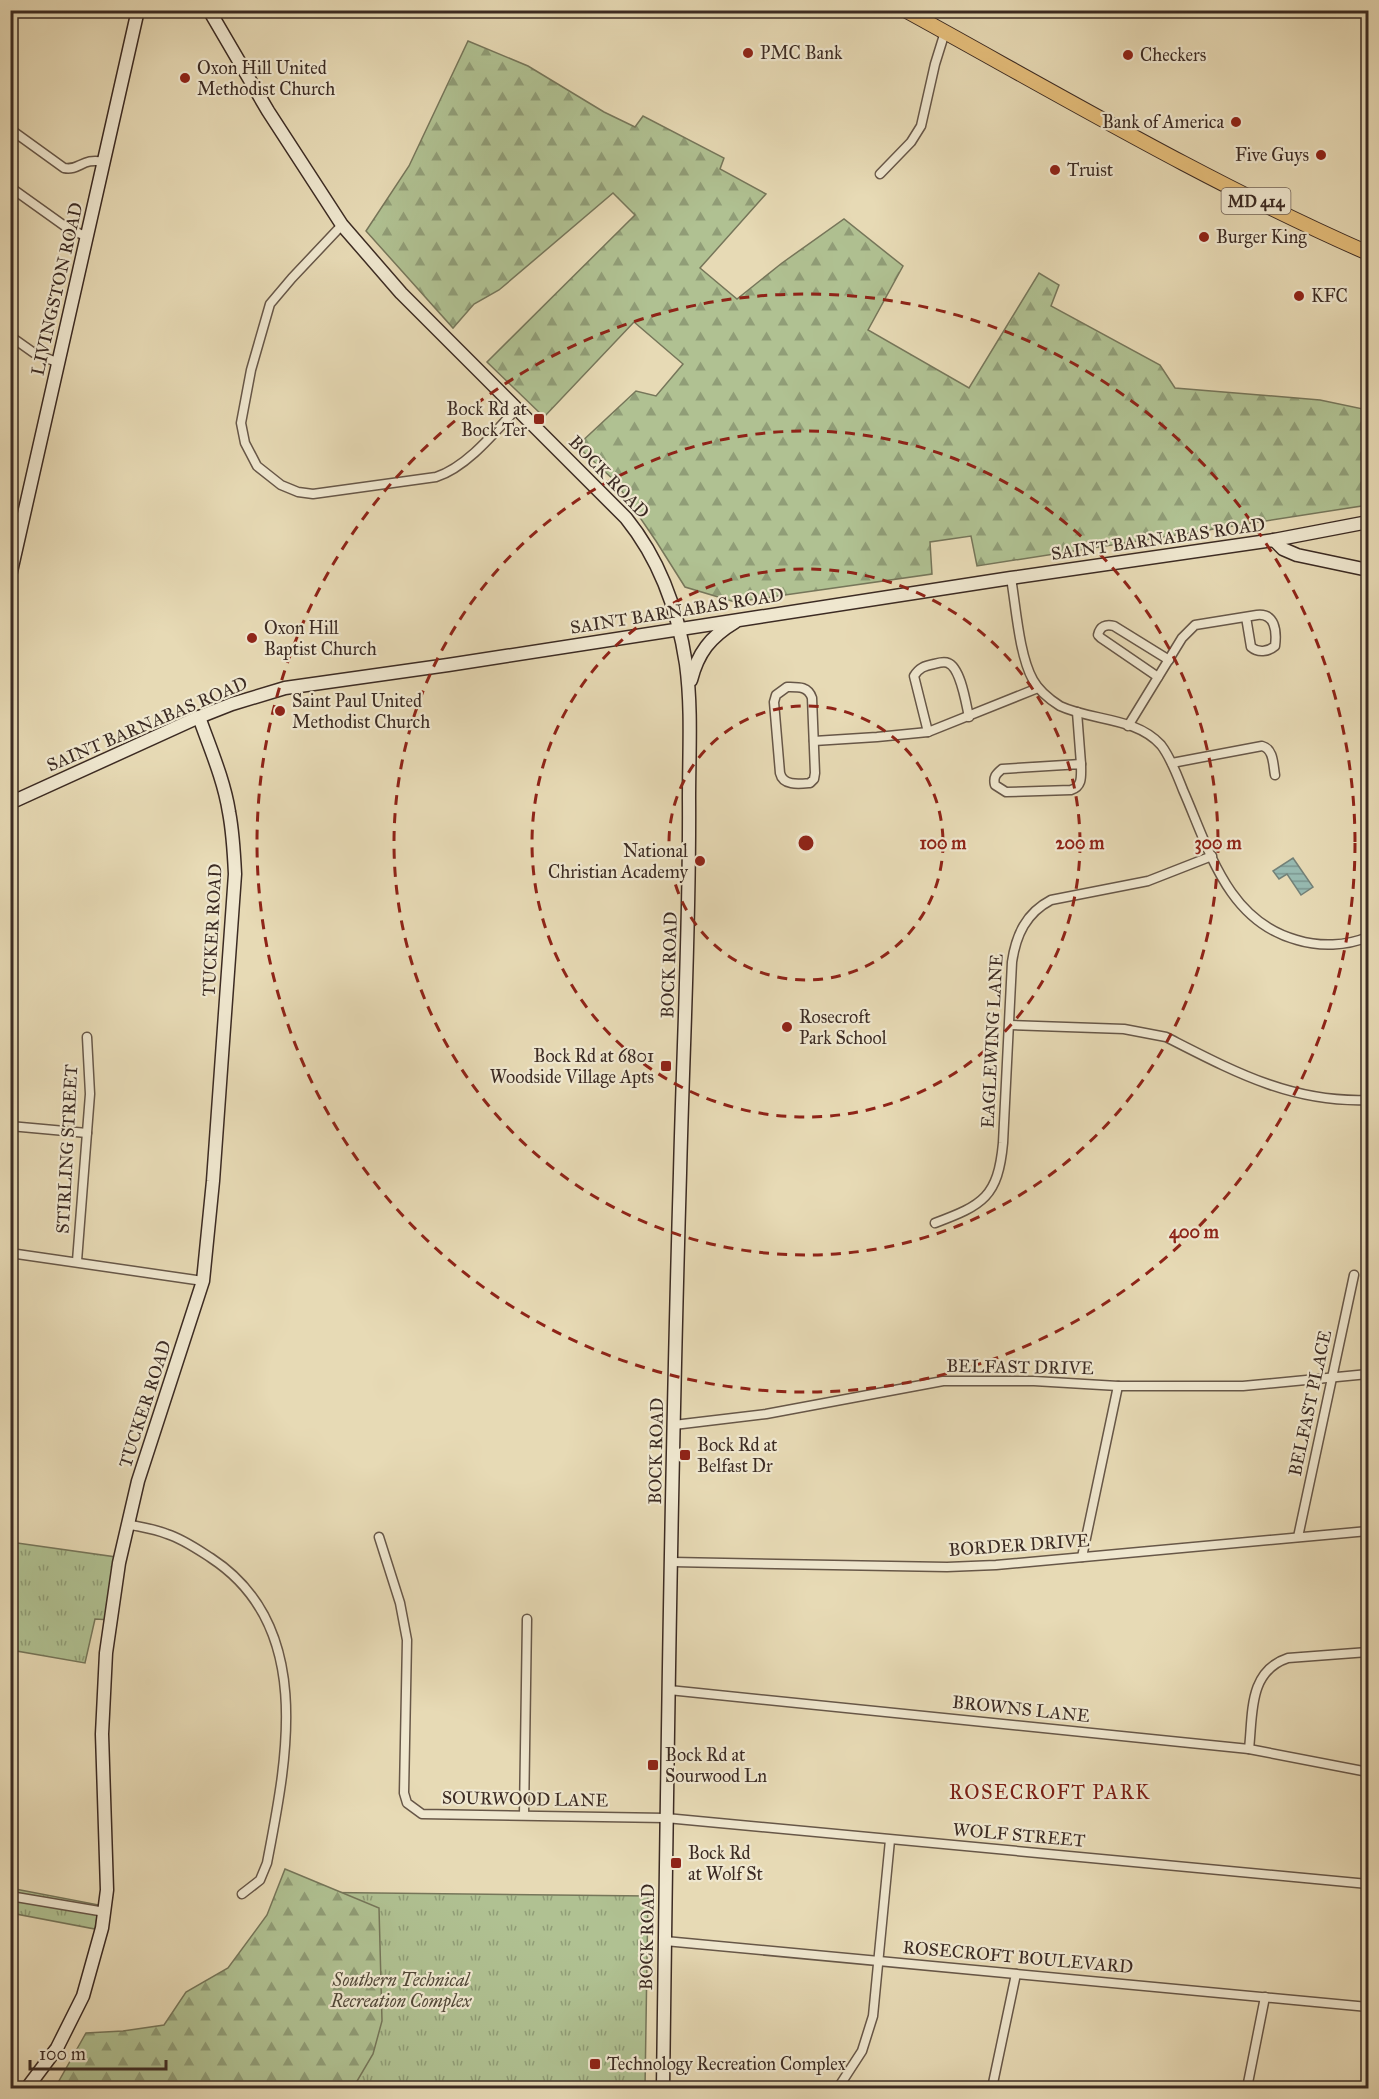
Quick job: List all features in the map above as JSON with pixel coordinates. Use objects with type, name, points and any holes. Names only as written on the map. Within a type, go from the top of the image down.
[{"type":"main road","name":"LIVINGSTON ROAD","points":[[10,576],[138,10]]},
{"type":"main road","name":"BOCK ROAD","points":[[209,10],[268,111],[342,225],[401,293],[633,526],[660,571],[680,628],[688,690],[690,875],[674,1425],[663,2088]]},
{"type":"main road","name":"MD 414","points":[[905,10],[1199,173],[1368,253]]},
{"type":"main road","name":"SAINT BARNABAS ROAD","points":[[10,803],[199,717],[285,688],[1274,540],[1368,522]]},
{"type":"main road","points":[[1274,540],[1283,549],[1297,555],[1368,570]]},
{"type":"main road","points":[[688,690],[696,663],[708,642],[721,630],[741,619]]},
{"type":"main road","name":"TUCKER ROAD","points":[[27,2088],[57,2048],[83,1996],[100,1941],[107,1878],[102,1734],[106,1653],[127,1524],[146,1453],[203,1281],[212,1192],[235,874],[227,801],[199,717]]},
{"type":"street","points":[[880,174],[911,142],[921,126],[945,32]]},
{"type":"street","points":[[10,129],[66,169],[72,169],[90,160],[104,162]]},
{"type":"street","points":[[10,187],[66,227],[87,237]]},
{"type":"street","points":[[342,225],[277,294],[267,311],[251,370],[241,423],[244,444],[257,466],[281,485],[298,492],[313,494],[436,477],[450,472],[465,461],[517,408]]},
{"type":"street","points":[[10,336],[34,353],[59,363]]},
{"type":"street","points":[[1011,578],[1027,662],[1032,679],[1038,688],[1054,702],[1077,712],[1128,726],[1156,741],[1172,764],[1221,878],[1241,907],[1276,933],[1302,942],[1320,945],[1342,944],[1368,937]]},
{"type":"street","points":[[1128,726],[1182,638],[1193,626],[1262,614],[1268,615],[1272,618],[1275,646],[1271,649],[1255,650],[1251,647],[1246,617]]},
{"type":"street","points":[[1158,677],[1098,635],[1103,626],[1109,624],[1114,626],[1169,660]]},
{"type":"street","points":[[928,732],[914,676],[926,666],[943,662],[955,668],[969,717]]},
{"type":"street","points":[[800,687],[810,692],[813,741],[814,779],[810,783],[786,783],[781,779],[780,773],[774,702],[780,690],[800,687]]},
{"type":"street","points":[[813,741],[928,732],[1038,688]]},
{"type":"street","points":[[1077,712],[1081,764],[1081,782],[1077,788],[1006,792],[995,785],[994,779],[1002,769],[1081,764]]},
{"type":"street","points":[[1172,764],[1262,746],[1270,751],[1275,776]]},
{"type":"street","name":"EAGLEWING LANE","points":[[935,1223],[973,1208],[984,1199],[998,1178],[1003,1143],[1005,1070],[1014,946],[1024,923],[1039,906],[1058,898],[1148,881],[1212,856]]},
{"type":"street","points":[[1010,1025],[1124,1029],[1150,1033],[1166,1037],[1257,1081],[1290,1092],[1336,1100],[1368,1100]]},
{"type":"street","name":"STIRLING STREET","points":[[77,1262],[90,1086],[87,1037]]},
{"type":"street","points":[[10,1126],[87,1133]]},
{"type":"street","points":[[10,1253],[203,1281]]},
{"type":"street","name":"BELFAST PLACE","points":[[1298,1537],[1354,1275]]},
{"type":"street","name":"BELFAST DRIVE","points":[[674,1425],[766,1414],[943,1381],[1034,1381],[1118,1386],[1243,1386],[1368,1374]]},
{"type":"street","points":[[1082,1557],[1118,1386]]},
{"type":"street","points":[[127,1524],[167,1533],[228,1569],[256,1599],[276,1640],[286,1687],[285,1748],[267,1863],[260,1880],[243,1894]]},
{"type":"street","name":"BORDER DRIVE","points":[[672,1562],[946,1568],[1368,1531]]},
{"type":"street","name":"SOURWOOD LANE","points":[[378,1537],[400,1603],[407,1640],[403,1775],[407,1803],[425,1815],[666,1818]]},
{"type":"street","points":[[524,1815],[527,1619]]},
{"type":"street","points":[[1249,1749],[1258,1684],[1269,1668],[1288,1658],[1368,1652]]},
{"type":"street","name":"BROWNS LANE","points":[[669,1690],[1249,1749],[1368,1772]]},
{"type":"street","name":"WOLF STREET","points":[[666,1818],[1368,1884]]},
{"type":"street","points":[[838,2088],[861,2050],[875,2007],[890,1840]]},
{"type":"street","points":[[10,1896],[105,1912]]},
{"type":"street","name":"ROSECROFT BOULEVARD","points":[[665,1941],[1368,2007]]},
{"type":"street","points":[[992,2088],[1016,1974]]},
{"type":"street","points":[[1246,2088],[1265,1997]]},
{"type":"green space","points":[[468,41],[528,66],[604,112],[635,127],[643,116],[724,158],[720,169],[766,194],[700,268],[737,299],[782,263],[844,219],[903,266],[868,330],[969,388],[1039,273],[1059,285],[1051,306],[1160,365],[1175,388],[1320,400],[1368,410],[1368,505],[977,566],[971,536],[930,542],[932,574],[735,602],[685,587],[615,481],[577,446],[636,391],[656,396],[683,364],[634,322],[544,417],[487,362],[635,215],[613,193],[499,290],[474,304],[453,328],[366,231],[409,166]]},
{"type":"green space","points":[[10,1542],[123,1558],[112,1620],[95,1619],[85,1663],[11,1650]]},
{"type":"green space","points":[[285,1869],[379,1908],[382,2021],[373,2054],[353,2088],[55,2088],[86,2033],[164,2025],[186,1992],[228,1968],[267,1915]]},
{"type":"green space","points":[[10,1888],[99,1905],[95,1929],[11,1913]]},
{"type":"green space","name":"Southern Technical Recreation Complex","points":[[287,1892],[648,1896],[645,2088],[284,2088]]},
{"type":"water","points":[[1293,858],[1313,887],[1301,895],[1287,874],[1279,879],[1273,871]]},
{"type":"place","name":"PMC Bank","points":[[748,53]]},
{"type":"place","name":"Checkers","points":[[1128,55]]},
{"type":"place","name":"Oxon Hill United Methodist Church","points":[[185,78]]},
{"type":"place","name":"Bank of America","points":[[1236,122]]},
{"type":"place","name":"Five Guys","points":[[1321,155]]},
{"type":"place","name":"Truist","points":[[1055,170]]},
{"type":"place","name":"Burger King","points":[[1204,237]]},
{"type":"place","name":"KFC","points":[[1299,296]]},
{"type":"place","name":"Bock Rd at Bock Ter","points":[[539,419]]},
{"type":"place","name":"Oxon Hill Baptist Church","points":[[252,638]]},
{"type":"place","name":"Saint Paul United Methodist Church","points":[[280,711]]},
{"type":"place","name":"National Christian Academy","points":[[700,861]]},
{"type":"place","name":"Rosecroft Park School","points":[[787,1027]]},
{"type":"place","name":"Bock Rd at 6801 Woodside Village Apts","points":[[666,1066]]},
{"type":"place","name":"Bock Rd at Belfast Dr","points":[[685,1455]]},
{"type":"place","name":"Bock Rd at Sourwood Ln","points":[[653,1765]]},
{"type":"place","name":"Bock Rd at Wolf St","points":[[676,1863]]},
{"type":"place","name":"Technology Recreation Complex","points":[[595,2064]]},
{"type":"district","name":"ROSECROFT PARK","points":[[1050,1792]]}]
